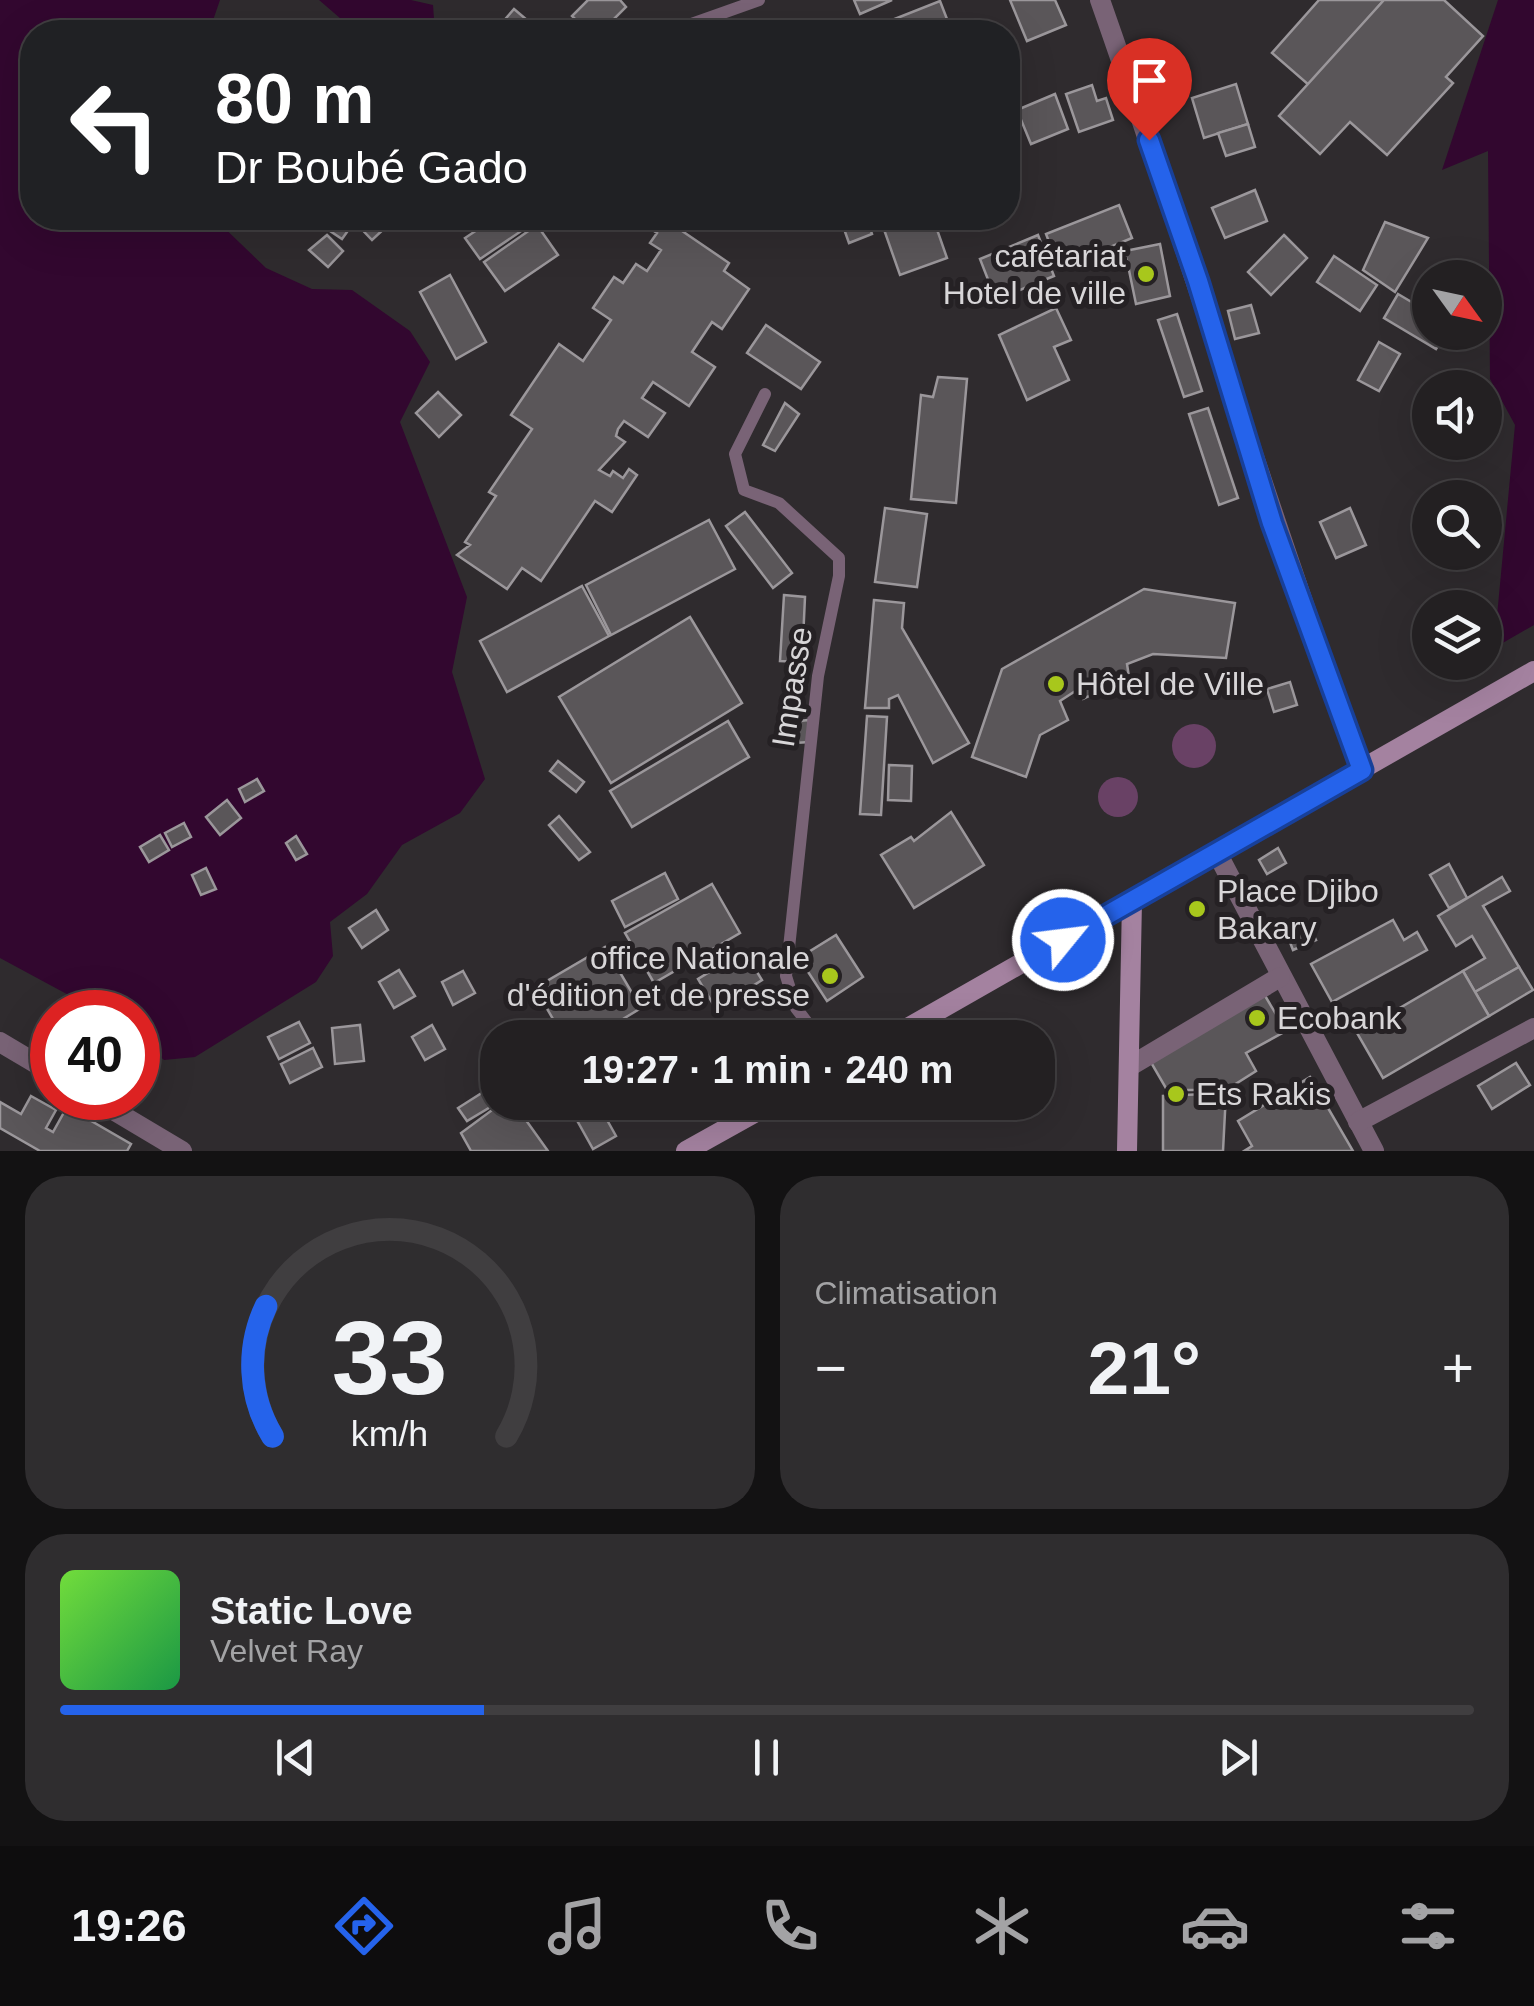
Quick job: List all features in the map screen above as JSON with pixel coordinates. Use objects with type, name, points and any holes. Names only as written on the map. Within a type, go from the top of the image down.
[{"type":"street","points":[[1100,0],[1198,281],[1272,523],[1362,770]]},
{"type":"street","points":[[922,1020],[1534,670]]},
{"type":"street","points":[[1216,851],[1374,1151]]},
{"type":"street","points":[[1127,1151],[1132,1065],[1132,901]]},
{"type":"street","points":[[1132,1065],[1280,977]]},
{"type":"street","points":[[1358,1122],[1534,1028]]},
{"type":"street","points":[[0,1042],[30,1060]]},
{"type":"street","points":[[130,1120],[182,1151]]},
{"type":"street","points":[[686,1151],[742,1120]]},
{"type":"lane","points":[[703,20],[759,0]]},
{"type":"lane","name":"Impasse","points":[[765,394],[734,454],[744,490],[779,503],[839,558],[840,576],[818,676],[786,976],[796,1008],[805,1020]]},
{"type":"shaded area","points":[[0,0],[220,0],[213,20],[20,20],[20,230],[226,230],[266,268],[312,289],[352,290],[410,331],[430,362],[400,422],[467,597],[452,672],[485,779],[460,813],[402,845],[367,894],[330,922],[333,956],[316,982],[195,1057],[164,1060],[160,1056],[160,990],[59,990],[0,958]]},
{"type":"shaded area","points":[[319,0],[411,0],[433,5],[434,20],[342,20]]},
{"type":"shaded area","points":[[1498,0],[1534,0],[1534,625],[1502,643],[1499,590],[1515,425],[1502,401],[1502,370],[1490,370],[1490,350],[1502,350],[1502,260],[1489,260],[1488,151],[1442,170]]},
{"type":"shaded area","points":[[1194,724],[1209,731],[1216,746],[1209,761],[1194,768],[1179,761],[1172,746],[1179,731]]},
{"type":"shaded area","points":[[1118,777],[1132,783],[1138,797],[1132,811],[1118,817],[1104,811],[1098,797],[1104,783]]},
{"type":"building","points":[[588,0],[620,0],[626,7],[613,20],[576,20],[572,16]]},
{"type":"building","points":[[854,0],[892,0],[860,14]]},
{"type":"building","points":[[1010,0],[1055,0],[1066,25],[1027,41]]},
{"type":"building","points":[[1319,0],[1384,0],[1310,86],[1272,53]]},
{"type":"building","points":[[1384,0],[1444,0],[1483,36],[1446,77],[1453,83],[1387,155],[1350,122],[1320,154],[1279,116]]},
{"type":"building","points":[[940,1],[947,20],[892,20]]},
{"type":"building","points":[[514,9],[527,20],[504,20]]},
{"type":"building","points":[[1236,84],[1248,124],[1204,138],[1192,98]]},
{"type":"building","points":[[1092,85],[1097,101],[1106,98],[1113,120],[1079,132],[1066,94]]},
{"type":"building","points":[[1055,94],[1068,129],[1031,144],[1020,109]]},
{"type":"building","points":[[1248,124],[1255,147],[1226,156],[1218,133]]},
{"type":"building","points":[[1255,190],[1267,221],[1225,238],[1212,208]]},
{"type":"building","points":[[1119,205],[1132,238],[1059,268],[1046,234]]},
{"type":"building","points":[[1385,222],[1428,238],[1395,292],[1363,270]]},
{"type":"building","points":[[328,230],[348,230],[342,239]]},
{"type":"building","points":[[362,230],[383,230],[372,240]]},
{"type":"building","points":[[477,230],[523,230],[480,259],[465,238]]},
{"type":"building","points":[[530,230],[540,230],[558,255],[505,291],[484,262]]},
{"type":"building","points":[[652,230],[681,230],[729,263],[724,271],[749,289],[722,329],[712,322],[692,352],[715,367],[689,406],[653,382],[642,398],[665,413],[648,437],[624,421],[618,429],[616,436],[625,442],[599,470],[610,476],[613,471],[623,478],[629,469],[637,475],[612,512],[595,501],[541,581],[522,568],[507,589],[457,555],[470,545],[465,542],[496,496],[489,492],[532,429],[511,415],[559,344],[583,361],[611,320],[593,308],[614,277],[623,283],[636,264],[647,271],[661,250],[650,243],[657,233]]},
{"type":"building","points":[[844,230],[871,230],[872,234],[849,243]]},
{"type":"building","points":[[884,230],[937,230],[947,258],[900,275]]},
{"type":"building","points":[[327,235],[343,251],[328,267],[309,250]]},
{"type":"building","points":[[1038,235],[1054,276],[996,300],[980,259]]},
{"type":"building","points":[[1284,235],[1307,258],[1271,295],[1248,272]]},
{"type":"building","points":[[1160,244],[1170,296],[1136,304],[1125,251]]},
{"type":"building","points":[[1334,256],[1377,285],[1360,311],[1317,282]]},
{"type":"building","points":[[450,275],[486,342],[456,359],[420,292]]},
{"type":"building","points":[[1398,294],[1412,302],[1412,335],[1384,318]]},
{"type":"building","points":[[1251,305],[1259,333],[1235,339],[1228,311]]},
{"type":"building","points":[[1056,308],[1071,340],[1054,347],[1069,380],[1027,400],[999,335]]},
{"type":"building","points":[[1177,314],[1202,391],[1184,397],[1158,320]]},
{"type":"building","points":[[766,325],[820,362],[801,389],[747,353]]},
{"type":"building","points":[[1379,342],[1400,354],[1379,391],[1358,380]]},
{"type":"building","points":[[938,377],[967,379],[956,503],[911,499],[921,395],[933,397]]},
{"type":"building","points":[[438,392],[461,415],[439,437],[416,413]]},
{"type":"building","points":[[785,403],[799,414],[775,451],[763,445]]},
{"type":"building","points":[[1208,408],[1238,498],[1219,505],[1189,414]]},
{"type":"building","points":[[885,508],[927,514],[917,587],[875,582]]},
{"type":"building","points":[[1350,508],[1366,545],[1336,558],[1320,522]]},
{"type":"building","points":[[745,512],[792,573],[773,588],[726,526]]},
{"type":"building","points":[[709,520],[735,569],[611,635],[586,585]]},
{"type":"building","points":[[582,586],[609,636],[507,692],[480,641]]},
{"type":"building","name":"Hôtel de Ville","points":[[1144,589],[1235,603],[1226,658],[1153,654],[1127,664],[1129,677],[1083,699],[1077,690],[1060,701],[1068,720],[1040,735],[1026,777],[972,757],[1002,669]]},
{"type":"building","points":[[784,595],[805,597],[802,662],[780,661]]},
{"type":"building","points":[[874,600],[904,603],[902,628],[969,743],[933,763],[898,695],[889,699],[889,708],[865,708]]},
{"type":"building","points":[[690,617],[742,703],[611,783],[559,697]]},
{"type":"building","points":[[1290,682],[1297,705],[1274,712],[1267,689]]},
{"type":"building","points":[[867,716],[887,717],[881,815],[860,814]]},
{"type":"building","points":[[808,720],[810,742],[794,743],[792,722]]},
{"type":"building","points":[[728,721],[749,757],[632,827],[610,791]]},
{"type":"building","points":[[558,761],[584,782],[576,792],[550,771]]},
{"type":"building","points":[[889,765],[912,766],[911,801],[888,800]]},
{"type":"building","points":[[257,779],[264,791],[245,802],[239,789]]},
{"type":"building","points":[[227,800],[241,818],[220,835],[206,817]]},
{"type":"building","points":[[951,812],[984,865],[914,908],[881,855],[911,837],[914,841]]},
{"type":"building","points":[[559,816],[590,852],[579,860],[549,825]]},
{"type":"building","points":[[184,823],[191,837],[172,847],[165,833]]},
{"type":"building","points":[[160,835],[169,850],[149,862],[140,847]]},
{"type":"building","points":[[296,836],[307,854],[296,860],[286,843]]},
{"type":"building","points":[[1278,848],[1286,863],[1267,874],[1259,860]]},
{"type":"building","points":[[1449,864],[1467,898],[1449,908],[1430,875]]},
{"type":"building","points":[[206,868],[216,889],[201,895],[192,875]]},
{"type":"building","points":[[665,873],[678,899],[625,927],[612,901]]},
{"type":"building","points":[[1502,877],[1510,891],[1483,906],[1519,967],[1475,992],[1463,971],[1485,958],[1472,936],[1456,946],[1438,916]]},
{"type":"building","points":[[712,884],[740,933],[654,983],[625,933]]},
{"type":"building","points":[[376,910],[388,930],[362,948],[349,928]]},
{"type":"building","points":[[1393,920],[1404,940],[1417,932],[1427,950],[1332,1002],[1311,964]]},
{"type":"building","points":[[1308,923],[1316,940],[1293,950],[1286,932]]},
{"type":"building","points":[[836,935],[863,977],[827,1001],[799,958]]},
{"type":"building","points":[[605,947],[641,1008],[621,1020],[554,1020],[535,988]]},
{"type":"building","points":[[744,951],[762,980],[716,1009],[698,979]]},
{"type":"building","points":[[1519,967],[1533,990],[1489,1016],[1475,992]]},
{"type":"building","points":[[399,970],[415,996],[394,1008],[379,982]]},
{"type":"building","points":[[463,971],[475,993],[453,1005],[442,982]]},
{"type":"building","points":[[1463,971],[1489,1016],[1383,1078],[1357,1033]]},
{"type":"building","points":[[1264,994],[1286,1031],[1246,1053],[1256,1071],[1226,1090],[1167,1090],[1149,1059]]},
{"type":"building","points":[[299,1022],[310,1043],[279,1059],[268,1037]]},
{"type":"building","points":[[360,1025],[364,1061],[335,1064],[332,1028]]},
{"type":"building","points":[[432,1025],[445,1049],[425,1060],[412,1037]]},
{"type":"building","points":[[313,1048],[322,1067],[290,1083],[281,1064]]},
{"type":"building","points":[[1516,1063],[1530,1085],[1492,1109],[1478,1086]]},
{"type":"building","points":[[1310,1077],[1353,1151],[1244,1151],[1252,1146],[1238,1121]]},
{"type":"building","points":[[1226,1093],[1223,1151],[1163,1151],[1163,1096]]},
{"type":"building","points":[[480,1094],[480,1113],[467,1121],[458,1108]]},
{"type":"building","points":[[30,1098],[30,1120],[50,1120],[46,1128],[53,1132],[60,1120],[89,1120],[131,1144],[127,1151],[40,1151],[0,1128],[0,1102],[21,1114]]},
{"type":"building","points":[[480,1119],[526,1120],[548,1151],[471,1151],[461,1133]]},
{"type":"building","points":[[577,1120],[607,1120],[616,1136],[593,1149]]},
{"type":"place","name":"cafétariat Hotel de ville","points":[[1146,274]]},
{"type":"place","name":"Hôtel de Ville","points":[[1056,684]]},
{"type":"place","name":"Place Djibo Bakary","points":[[1197,909]]},
{"type":"place","name":"office Nationale d'édition et de presse","points":[[830,976]]},
{"type":"place","name":"Ecobank","points":[[1257,1018]]},
{"type":"place","name":"Ets Rakis","points":[[1176,1094]]},
{"type":"route","points":[[1063,940],[1362,770],[1272,523],[1198,281],[1149,140]]}]
